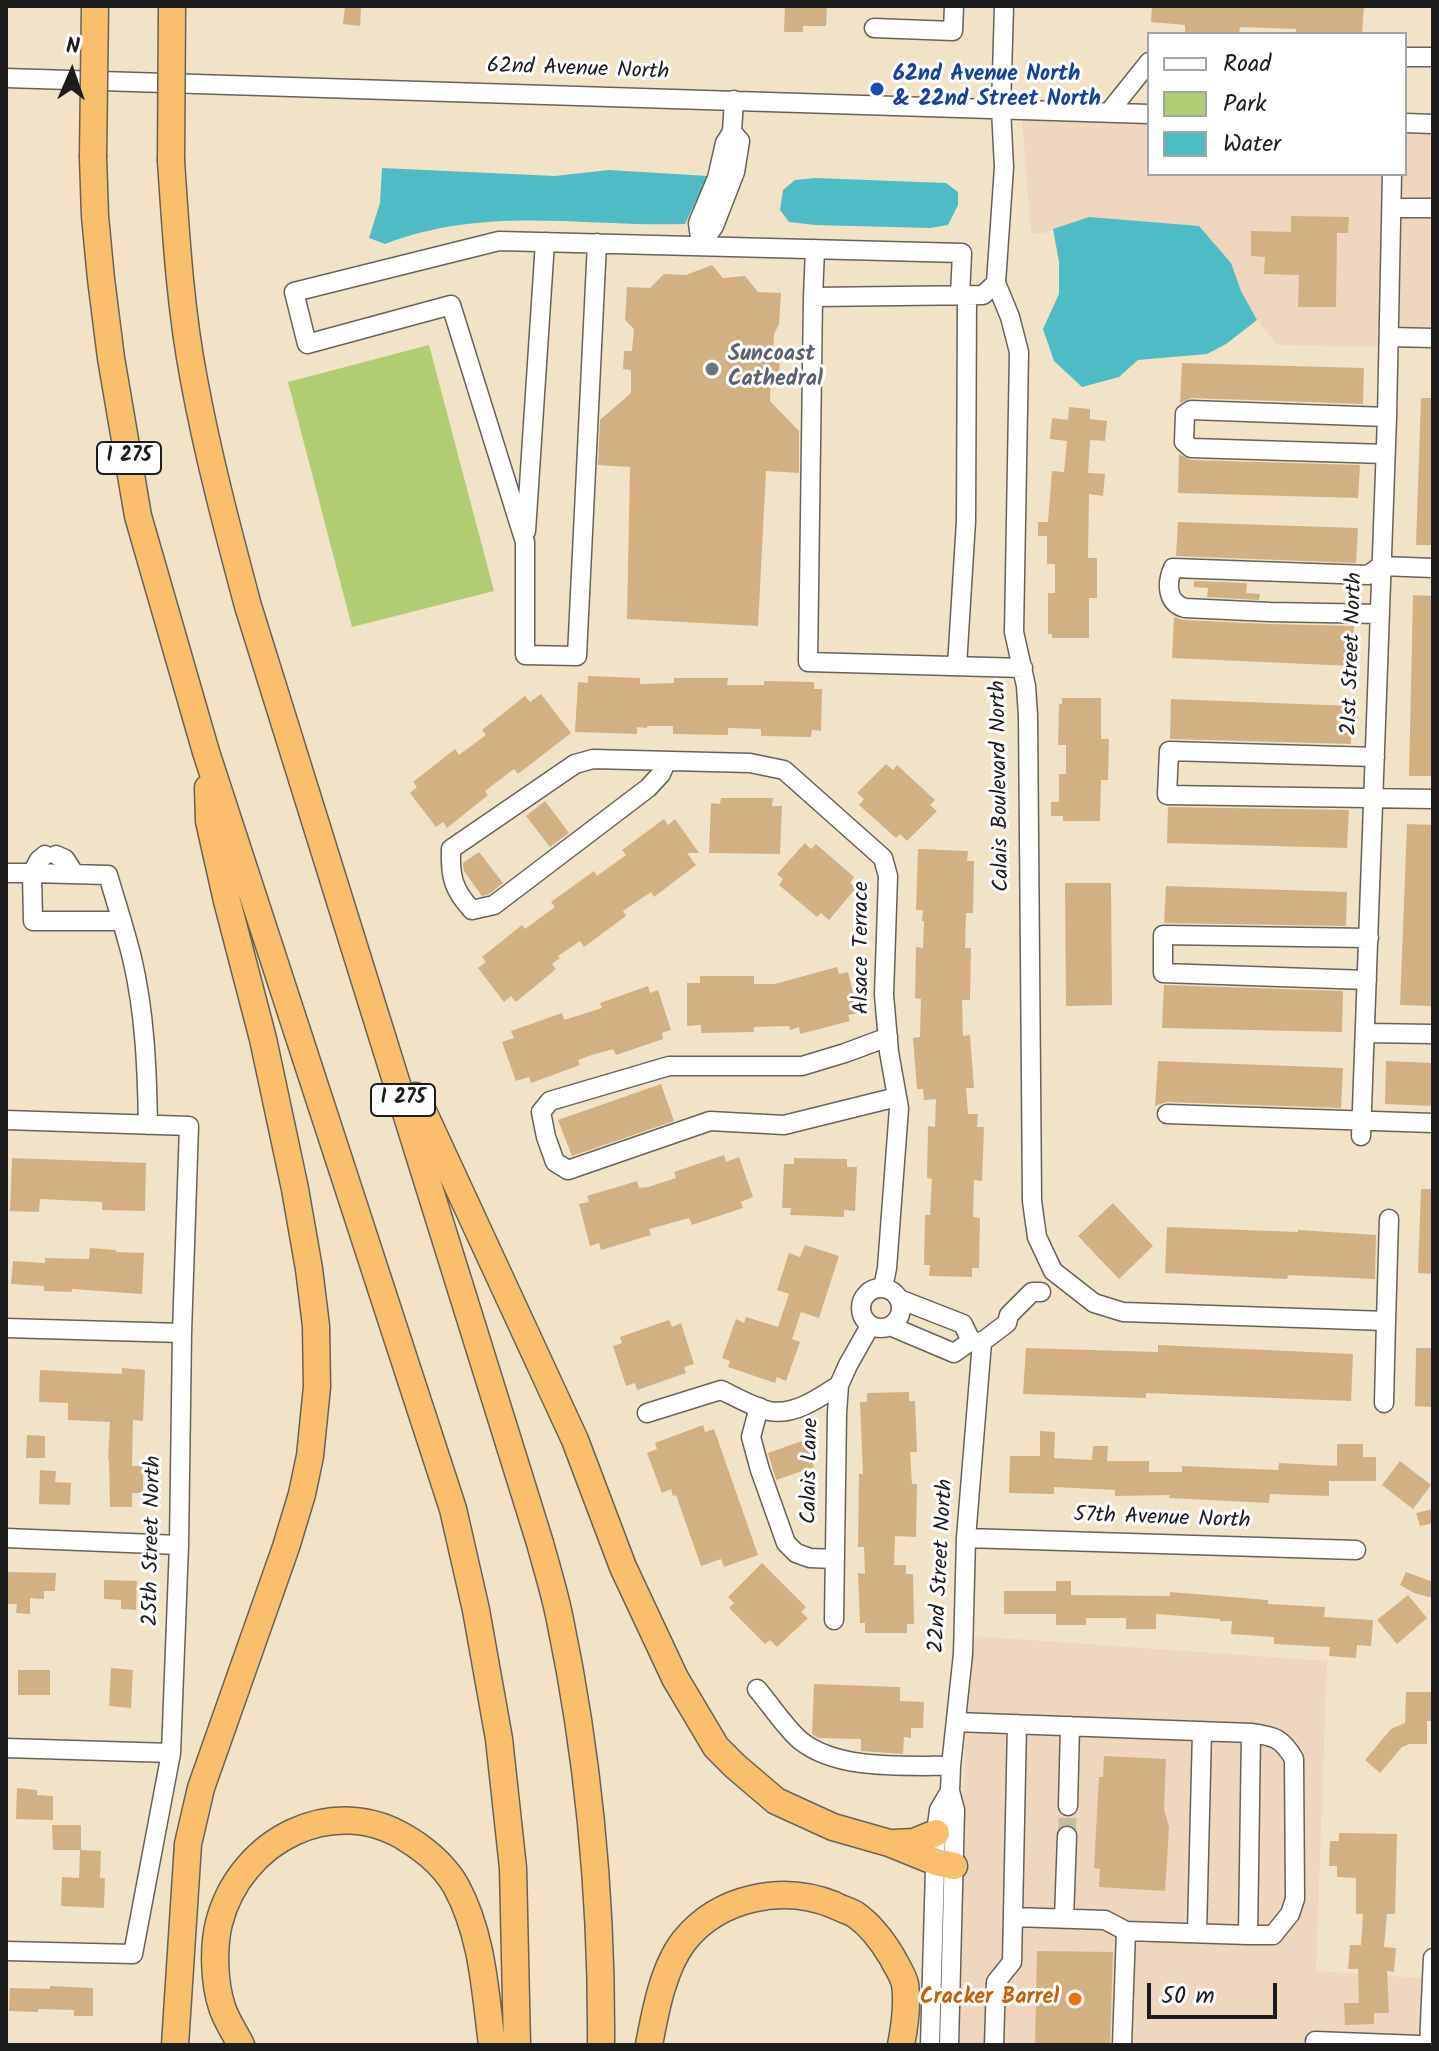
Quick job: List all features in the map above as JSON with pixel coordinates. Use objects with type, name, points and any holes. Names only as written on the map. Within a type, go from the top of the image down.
[{"type":"highway","name":"I 275","points":[[95,6],[93,157],[101,279],[138,516],[206,752],[453,1509],[476,1610],[499,1739],[513,1868],[517,2045]]},
{"type":"highway","name":"I 275","points":[[172,6],[171,161],[178,267],[194,378],[219,494],[248,606],[540,1543],[559,1617],[586,1779],[598,1925],[601,2045]]},
{"type":"highway","points":[[175,2045],[191,1830],[201,1788],[302,1494],[310,1456],[317,1387],[316,1326],[309,1269],[263,1039],[209,821],[206,752]]},
{"type":"highway","points":[[361,963],[416,1095],[575,1440],[623,1567],[675,1678],[716,1747],[776,1801],[833,1827],[945,1864]]},
{"type":"highway","points":[[241,2045],[222,2007],[215,1964],[219,1925],[229,1895],[248,1867],[271,1844],[297,1829],[327,1822],[381,1826],[400,1834],[439,1863],[455,1884],[469,1913],[479,1947],[492,2045]]},
{"type":"highway","points":[[889,1843],[914,1842],[936,1833]]},
{"type":"highway","points":[[649,2045],[670,1966],[683,1942],[704,1922],[737,1902],[780,1894],[816,1898],[856,1915],[884,1944],[905,1981],[906,2017],[901,2045]]},
{"type":"street","points":[[874,28],[953,31],[954,6]]},
{"type":"street","points":[[1001,109],[1004,6]]},
{"type":"street","points":[[1407,57],[1433,57]]},
{"type":"street","points":[[1109,112],[1147,64]]},
{"type":"street","name":"62nd Avenue North","points":[[6,78],[1147,114]]},
{"type":"street","points":[[701,245],[698,223],[717,178],[725,143],[732,132],[734,100]]},
{"type":"street","name":"Calais Boulevard North","points":[[1001,109],[1004,167],[996,283],[1010,317],[1019,352],[1014,632],[1027,701],[1032,1201],[1037,1237],[1053,1271],[1094,1303],[1123,1312],[1386,1321]]},
{"type":"street","points":[[1407,123],[1433,124]]},
{"type":"street","name":"21st Street North","points":[[1362,1128],[1387,417],[1392,176]]},
{"type":"street","points":[[1392,208],[1433,208]]},
{"type":"street","points":[[525,542],[451,305],[307,344],[294,292],[499,241],[962,253],[966,521],[957,666]]},
{"type":"street","points":[[545,242],[525,542],[525,655],[577,656],[597,243]]},
{"type":"street","points":[[815,249],[808,662],[1023,668]]},
{"type":"street","points":[[813,297],[983,295],[996,283]]},
{"type":"street","points":[[1389,337],[1433,338]]},
{"type":"street","points":[[1385,454],[1191,448],[1184,442],[1185,414],[1191,410],[1387,417]]},
{"type":"street","points":[[1380,614],[1185,608],[1172,601],[1169,583],[1173,568],[1368,575],[1381,566],[1433,568]]},
{"type":"street","points":[[1375,757],[1169,751],[1167,795],[1433,799]]},
{"type":"street","name":"Alsace Terrace","points":[[666,762],[661,774],[648,788],[494,905],[472,910],[460,897],[450,873],[451,849],[575,764],[593,759],[750,763],[784,770],[883,858],[888,876],[884,995],[899,1108],[887,1268],[891,1294]]},
{"type":"street","points":[[74,873],[65,859],[51,855],[39,860],[32,873],[33,921],[122,921]]},
{"type":"street","points":[[6,873],[108,875],[132,960],[144,1028],[148,1125],[6,1120]]},
{"type":"street","points":[[1367,980],[1163,973],[1163,935],[1369,938]]},
{"type":"street","points":[[1366,1033],[1433,1034]]},
{"type":"street","points":[[888,1037],[802,1066],[669,1066],[550,1101],[541,1112],[555,1162],[568,1170],[710,1121],[784,1125],[897,1097]]},
{"type":"street","points":[[1167,1114],[1362,1128],[1433,1123]]},
{"type":"street","name":"25th Street North","points":[[6,1951],[133,1954],[171,1753],[189,1126],[148,1125]]},
{"type":"street","points":[[1384,1403],[1389,1219]]},
{"type":"street","points":[[890,1326],[954,1353],[1007,1323],[1009,1315],[1032,1292],[1041,1292],[1053,1271]]},
{"type":"street","points":[[891,1294],[901,1311],[899,1318],[883,1328],[870,1326],[862,1315],[861,1301],[870,1291],[891,1294],[963,1324],[977,1342]]},
{"type":"street","name":"Calais Lane","points":[[834,1620],[839,1385],[870,1326]]},
{"type":"street","points":[[6,1328],[182,1333]]},
{"type":"street","name":"22nd Street North","points":[[930,2045],[945,1864],[955,1810],[950,1791],[951,1766],[963,1654],[977,1342]]},
{"type":"street","name":"Calais Lane","points":[[647,1413],[721,1390],[770,1411],[793,1409],[817,1400],[839,1385]]},
{"type":"street","name":"Calais Lane","points":[[759,1407],[751,1437],[786,1543],[796,1553],[810,1558],[835,1559]]},
{"type":"street","points":[[6,1538],[179,1545]]},
{"type":"street","name":"57th Avenue North","points":[[966,1538],[1356,1550]]},
{"type":"street","points":[[757,1689],[799,1740],[819,1752],[858,1763],[951,1766]]},
{"type":"street","points":[[956,1722],[1251,1733],[1275,1737],[1287,1747],[1294,1759],[1295,1899],[1290,1914],[1273,1935],[1126,1931],[1105,1920],[1013,1917]]},
{"type":"street","points":[[994,2045],[996,1982],[1012,1962],[1017,1724]]},
{"type":"street","points":[[1068,1806],[1070,1726]]},
{"type":"street","points":[[1197,1933],[1202,1731]]},
{"type":"street","points":[[1248,1935],[1251,1733]]},
{"type":"street","points":[[6,1748],[171,1753]]},
{"type":"street","name":"22nd Street North","points":[[949,2045],[945,1864],[936,1833],[939,1810],[950,1791]]},
{"type":"street","points":[[1064,1919],[1067,1836]]},
{"type":"street","points":[[1122,2045],[1126,1931]]},
{"type":"street","points":[[1429,2045],[1433,1958]]},
{"type":"street","points":[[1315,2041],[1419,2045]]},
{"type":"shaded area","points":[[1022,119],[1147,124],[1147,176],[1383,176],[1380,347],[1277,345],[1252,313],[1241,291],[1090,217],[1042,234],[1031,233]]},
{"type":"shaded area","points":[[1407,133],[1433,134],[1433,328],[1398,327],[1401,176],[1407,176]]},
{"type":"shaded area","points":[[973,1636],[1327,1661],[1316,1971],[1423,1978],[1420,2045],[958,2045],[967,1696]]},
{"type":"green space","points":[[429,345],[494,591],[352,627],[288,382]]},
{"type":"water","points":[[382,168],[555,176],[609,170],[708,176],[685,224],[497,221],[423,232],[385,244],[369,238],[380,203]]},
{"type":"water","points":[[795,180],[946,183],[958,192],[958,205],[948,225],[930,228],[789,222],[780,210],[783,190]]},
{"type":"water","points":[[1089,217],[1199,226],[1231,263],[1241,291],[1257,320],[1226,344],[1207,354],[1138,360],[1119,377],[1082,387],[1054,361],[1043,329],[1059,294],[1059,262],[1053,229]]},
{"type":"building","points":[[345,6],[361,6],[360,26],[343,24]]},
{"type":"building","points":[[785,6],[827,6],[826,26],[803,26],[803,32],[784,32]]},
{"type":"building","points":[[1152,6],[1364,6],[1362,32],[1296,32],[1296,29],[1240,27],[1239,32],[1185,32],[1185,25],[1151,22]]},
{"type":"building","points":[[1291,216],[1349,217],[1348,233],[1337,233],[1336,307],[1298,307],[1299,275],[1264,274],[1265,257],[1251,256],[1251,231],[1291,232]]},
{"type":"building","points":[[712,265],[723,278],[745,276],[758,292],[781,293],[773,357],[780,357],[779,377],[771,377],[770,401],[799,431],[799,473],[766,471],[758,626],[627,619],[630,467],[598,465],[600,420],[631,393],[631,370],[623,369],[624,351],[632,351],[634,329],[625,320],[627,287],[650,288],[664,274],[686,275]]},
{"type":"building","points":[[1182,363],[1364,368],[1363,404],[1191,398],[1180,403]]},
{"type":"building","points":[[1421,398],[1433,398],[1433,545],[1416,545]]},
{"type":"building","points":[[1069,407],[1090,409],[1090,419],[1107,421],[1105,441],[1090,440],[1088,473],[1105,474],[1103,496],[1089,494],[1088,558],[1097,558],[1097,598],[1089,598],[1089,638],[1052,638],[1052,634],[1048,634],[1048,593],[1055,593],[1055,564],[1047,564],[1047,536],[1038,536],[1038,522],[1048,522],[1052,471],[1064,472],[1067,441],[1050,439],[1052,418],[1068,420]]},
{"type":"building","points":[[1179,454],[1191,460],[1360,465],[1358,498],[1178,493]]},
{"type":"building","points":[[1178,522],[1358,528],[1356,563],[1176,556]]},
{"type":"building","points":[[1194,581],[1247,583],[1246,593],[1260,594],[1259,600],[1207,597],[1208,588],[1194,587]]},
{"type":"building","points":[[1413,595],[1433,596],[1433,776],[1409,776]]},
{"type":"building","points":[[1174,617],[1184,620],[1354,626],[1353,666],[1172,658]]},
{"type":"building","points":[[588,676],[640,678],[640,684],[674,683],[674,678],[728,678],[727,685],[764,685],[764,681],[814,682],[814,689],[822,689],[821,731],[812,730],[811,737],[761,736],[761,729],[728,728],[728,735],[673,734],[673,726],[637,727],[637,734],[575,732],[578,682],[588,683]]},
{"type":"building","points":[[541,694],[571,733],[518,774],[514,769],[485,791],[488,795],[447,828],[443,822],[436,827],[410,793],[417,787],[413,782],[455,749],[459,755],[486,735],[482,730],[525,696],[530,702]]},
{"type":"building","points":[[1062,698],[1101,698],[1101,739],[1109,739],[1108,780],[1101,780],[1100,821],[1063,821],[1063,816],[1051,816],[1051,802],[1059,802],[1059,774],[1066,774],[1066,745],[1058,745],[1059,704],[1062,704]]},
{"type":"building","points":[[1171,699],[1352,706],[1351,744],[1170,739]]},
{"type":"building","points":[[886,764],[893,770],[897,765],[935,800],[930,805],[937,811],[907,841],[900,834],[896,838],[859,805],[864,799],[857,793]]},
{"type":"building","points":[[721,798],[773,798],[772,806],[782,806],[780,854],[709,853],[711,803],[720,804]]},
{"type":"building","points":[[545,801],[569,833],[550,847],[526,816]]},
{"type":"building","points":[[1168,807],[1349,810],[1347,848],[1167,843]]},
{"type":"building","points":[[664,819],[668,825],[675,819],[699,853],[687,853],[696,865],[654,897],[651,892],[623,911],[626,916],[584,947],[580,941],[558,956],[560,958],[552,964],[556,969],[516,1002],[511,996],[504,1002],[478,968],[486,962],[482,957],[522,925],[525,929],[555,907],[551,902],[594,871],[597,876],[626,855],[622,850]]},
{"type":"building","points":[[1407,824],[1433,825],[1433,1006],[1400,1005]]},
{"type":"building","points":[[805,843],[811,849],[816,844],[854,877],[850,883],[856,888],[829,920],[821,913],[817,917],[779,885],[783,879],[777,874]]},
{"type":"building","points":[[918,849],[968,851],[967,861],[974,861],[973,913],[966,913],[965,948],[971,948],[970,1000],[962,1000],[963,1036],[970,1035],[974,1088],[966,1088],[968,1114],[978,1114],[977,1127],[984,1127],[982,1181],[974,1180],[973,1217],[980,1218],[979,1268],[972,1268],[972,1277],[929,1276],[930,1265],[924,1265],[925,1215],[930,1215],[932,1179],[927,1178],[928,1126],[935,1127],[936,1099],[924,1100],[923,1089],[917,1089],[913,1038],[920,1037],[921,999],[915,998],[916,947],[923,948],[924,921],[923,910],[916,910]]},
{"type":"building","points":[[479,852],[503,883],[482,896],[463,866]]},
{"type":"building","points":[[1065,883],[1111,883],[1112,1005],[1066,1006]]},
{"type":"building","points":[[1166,886],[1347,892],[1346,926],[1164,923]]},
{"type":"building","points":[[837,967],[839,974],[848,972],[858,1013],[848,1015],[850,1021],[800,1034],[799,1027],[790,1030],[789,1026],[754,1027],[754,1032],[701,1033],[701,1025],[687,1026],[687,983],[700,983],[700,976],[754,976],[754,984],[775,984]]},
{"type":"building","points":[[1164,985],[1343,991],[1342,1032],[1162,1028]]},
{"type":"building","points":[[648,986],[650,993],[658,990],[671,1030],[662,1033],[663,1039],[616,1055],[613,1049],[592,1055],[578,1060],[580,1065],[531,1083],[529,1077],[516,1081],[502,1042],[514,1038],[511,1031],[562,1013],[564,1020],[602,1008],[600,1003]]},
{"type":"building","points":[[1158,1061],[1343,1068],[1341,1108],[1167,1102],[1155,1106]]},
{"type":"building","points":[[1386,1061],[1433,1063],[1433,1106],[1385,1104]]},
{"type":"building","points":[[661,1084],[674,1121],[572,1156],[558,1120]]},
{"type":"building","points":[[724,1155],[726,1162],[739,1157],[753,1197],[741,1202],[743,1208],[692,1225],[689,1218],[649,1229],[651,1235],[601,1250],[599,1243],[590,1246],[579,1204],[589,1202],[587,1196],[637,1181],[639,1188],[648,1187],[676,1178],[674,1172]]},
{"type":"building","points":[[12,1158],[146,1163],[145,1211],[102,1210],[102,1202],[40,1199],[39,1212],[10,1211]]},
{"type":"building","points":[[794,1158],[847,1159],[847,1167],[857,1167],[855,1211],[844,1210],[844,1217],[790,1215],[791,1208],[782,1208],[784,1164],[794,1164]]},
{"type":"building","points":[[1421,1189],[1433,1189],[1433,1274],[1418,1273]]},
{"type":"building","points":[[1113,1203],[1153,1246],[1119,1279],[1078,1236]]},
{"type":"building","points":[[1167,1227],[1376,1235],[1375,1279],[1288,1275],[1287,1279],[1165,1273]]},
{"type":"building","points":[[805,1245],[839,1256],[819,1318],[801,1312],[792,1339],[800,1342],[786,1381],[777,1377],[775,1383],[728,1367],[730,1361],[722,1358],[736,1319],[744,1323],[746,1317],[778,1327],[789,1294],[777,1290],[789,1253],[800,1257]]},
{"type":"building","points":[[90,1248],[144,1253],[142,1294],[72,1289],[72,1292],[44,1291],[44,1286],[11,1284],[13,1261],[45,1263],[45,1258],[89,1259]]},
{"type":"building","points":[[669,1320],[672,1327],[681,1323],[694,1364],[684,1367],[686,1373],[637,1390],[635,1383],[626,1386],[613,1346],[622,1343],[620,1337]]},
{"type":"building","points":[[1158,1345],[1353,1354],[1351,1401],[1146,1393],[1146,1398],[1023,1394],[1026,1348],[1158,1352]]},
{"type":"building","points":[[1416,1348],[1433,1348],[1433,1407],[1415,1406]]},
{"type":"building","points":[[122,1368],[145,1370],[143,1421],[133,1420],[132,1466],[143,1466],[143,1493],[132,1493],[132,1507],[110,1507],[110,1422],[68,1420],[68,1403],[39,1402],[40,1370],[122,1374]]},
{"type":"building","points":[[909,1392],[909,1401],[915,1401],[917,1452],[910,1452],[912,1484],[917,1484],[916,1537],[895,1536],[894,1565],[906,1565],[906,1574],[913,1574],[914,1624],[907,1624],[907,1633],[865,1633],[865,1623],[860,1623],[858,1573],[865,1574],[864,1547],[858,1547],[859,1474],[863,1474],[860,1402],[867,1402],[867,1393]]},
{"type":"building","points":[[703,1425],[705,1432],[714,1429],[758,1555],[724,1567],[721,1559],[701,1566],[676,1495],[673,1496],[671,1489],[662,1493],[647,1453],[657,1449],[655,1443]]},
{"type":"building","points":[[1040,1431],[1055,1432],[1054,1458],[1092,1460],[1093,1446],[1108,1446],[1107,1461],[1149,1461],[1149,1472],[1182,1472],[1182,1466],[1278,1470],[1279,1463],[1337,1466],[1337,1444],[1363,1444],[1363,1457],[1376,1457],[1376,1481],[1329,1481],[1329,1496],[1270,1494],[1269,1503],[1169,1498],[1170,1495],[1115,1496],[1115,1490],[1054,1487],[1054,1494],[1009,1493],[1010,1456],[1040,1456]]},
{"type":"building","points":[[27,1435],[45,1436],[45,1458],[26,1458]]},
{"type":"building","points":[[805,1440],[814,1467],[776,1480],[768,1453]]},
{"type":"building","points":[[1400,1461],[1431,1485],[1413,1509],[1382,1485]]},
{"type":"building","points":[[40,1470],[56,1471],[55,1482],[71,1483],[70,1505],[39,1504]]},
{"type":"building","points":[[1433,1509],[1433,1523],[1420,1526],[1416,1513]]},
{"type":"building","points":[[762,1563],[806,1607],[801,1612],[808,1618],[777,1647],[770,1640],[765,1644],[729,1608],[734,1603],[728,1597]]},
{"type":"building","points":[[6,1572],[56,1573],[55,1591],[44,1591],[44,1599],[30,1598],[30,1614],[16,1613],[17,1604],[6,1604]]},
{"type":"building","points":[[1406,1572],[1433,1582],[1433,1598],[1400,1585]]},
{"type":"building","points":[[104,1580],[137,1581],[136,1610],[121,1609],[121,1600],[104,1599]]},
{"type":"building","points":[[1056,1581],[1071,1581],[1071,1595],[1170,1596],[1170,1592],[1268,1600],[1268,1604],[1325,1607],[1324,1617],[1373,1620],[1371,1646],[1357,1645],[1356,1658],[1329,1656],[1330,1647],[1274,1644],[1274,1637],[1231,1634],[1232,1621],[1220,1619],[1156,1614],[1156,1629],[1126,1629],[1126,1618],[1086,1618],[1086,1625],[1056,1625],[1056,1614],[1004,1614],[1004,1591],[1056,1591]]},
{"type":"building","points":[[1408,1595],[1427,1618],[1397,1644],[1377,1620]]},
{"type":"building","points":[[111,1668],[133,1670],[131,1708],[109,1706]]},
{"type":"building","points":[[18,1670],[50,1670],[50,1695],[18,1695]]},
{"type":"building","points":[[814,1684],[900,1687],[900,1701],[924,1702],[923,1728],[911,1728],[911,1738],[904,1737],[903,1754],[861,1751],[861,1739],[818,1738],[812,1734]]},
{"type":"building","points":[[1406,1692],[1433,1692],[1433,1721],[1427,1721],[1427,1744],[1402,1747],[1380,1773],[1365,1760],[1391,1729],[1405,1723]]},
{"type":"building","points":[[1104,1756],[1166,1759],[1164,1809],[1169,1827],[1165,1891],[1099,1887],[1100,1869],[1094,1868],[1099,1777],[1103,1777]]},
{"type":"building","points":[[17,1788],[37,1790],[37,1795],[53,1796],[53,1820],[16,1819]]},
{"type":"building","points":[[52,1825],[81,1825],[81,1850],[53,1850]]},
{"type":"building","points":[[1339,1833],[1397,1834],[1395,1914],[1387,1914],[1384,1947],[1396,1948],[1394,1972],[1387,1971],[1389,2013],[1374,2013],[1374,2024],[1345,2025],[1344,2003],[1359,2003],[1358,1969],[1348,1969],[1350,1945],[1361,1945],[1363,1914],[1356,1914],[1356,1878],[1337,1877],[1337,1866],[1329,1866],[1330,1841],[1339,1841]]},
{"type":"building","points":[[80,1850],[101,1851],[100,1878],[105,1878],[104,1908],[61,1906],[62,1877],[79,1878]]},
{"type":"building","name":"Cracker Barrel","points":[[1037,1951],[1113,1952],[1110,2045],[1035,2045]]},
{"type":"building","points":[[50,1986],[93,1988],[93,2016],[74,2016],[74,2010],[9,2011],[10,1988],[50,1989]]},
{"type":"tunnel","points":[[1067,1836],[1068,1806]]},
{"type":"place","name":"62nd Avenue North & 22nd Street North","points":[[877,89]]},
{"type":"place","name":"Suncoast Cathedral","points":[[712,369]]},
{"type":"place","name":"Cracker Barrel","points":[[1075,1999]]}]
